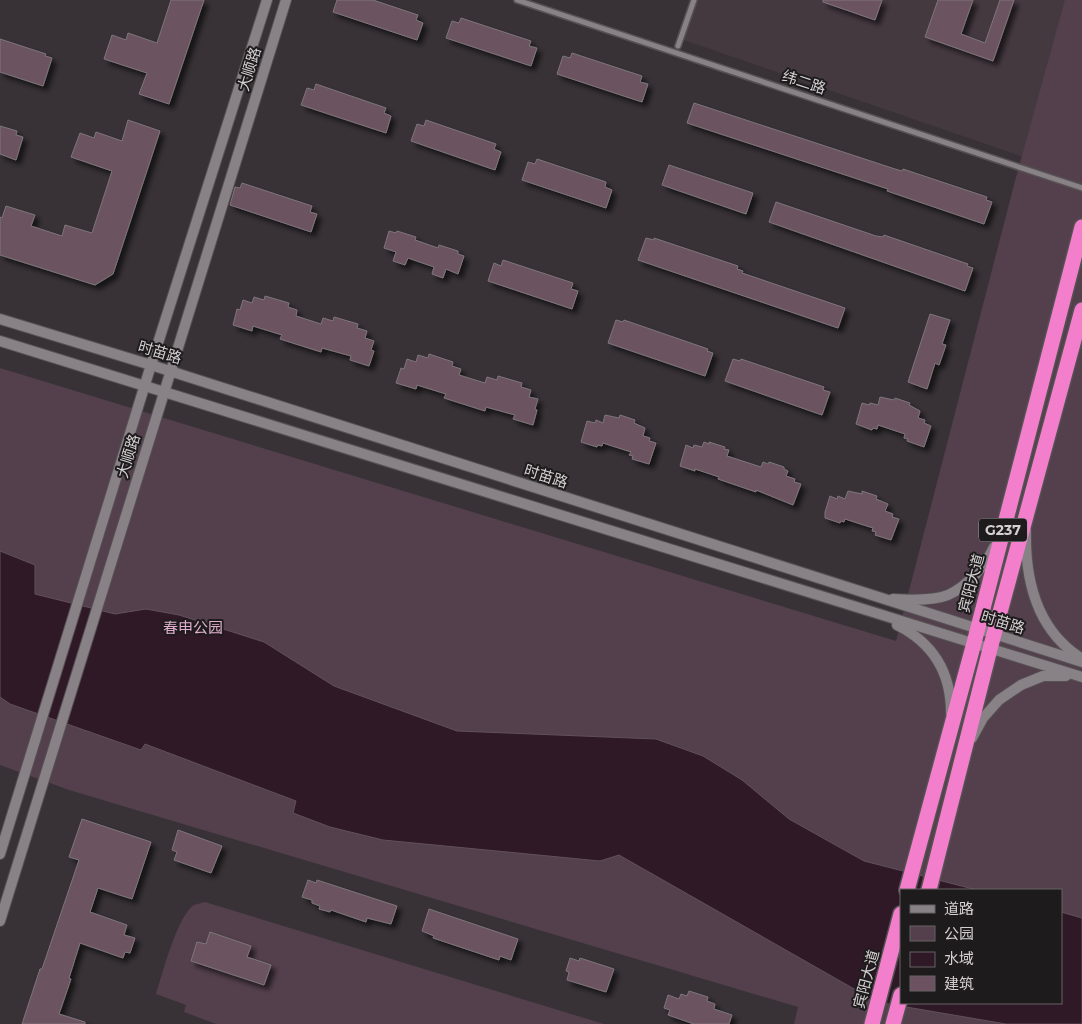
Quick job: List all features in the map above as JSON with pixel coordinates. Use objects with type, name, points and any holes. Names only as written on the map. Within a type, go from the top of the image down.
[{"type":"highway","name":"宾阳大道","points":[[907,889],[976,636],[1082,227]]},
{"type":"highway","name":"G237","points":[[929,889],[1082,310]]},
{"type":"highway","name":"宾阳大道","points":[[872,1024],[900,918]]},
{"type":"highway","points":[[893,1024],[900,999]]},
{"type":"street","name":"大顺路","points":[[0,854],[151,365],[267,0]]},
{"type":"street","name":"大顺路","points":[[0,921],[286,0]]},
{"type":"street","name":"纬二路","points":[[517,0],[1082,188]]},
{"type":"street","points":[[678,46],[694,0]]},
{"type":"street","name":"时苗路","points":[[0,320],[151,365],[877,597],[1082,677]]},
{"type":"street","name":"时苗路","points":[[0,341],[872,612],[976,636],[993,642],[1082,661]]},
{"type":"street","points":[[1027,516],[1027,562],[1040,612],[1054,636],[1082,661]]},
{"type":"street","points":[[877,597],[921,600],[948,595],[973,577],[990,556],[1006,521]]},
{"type":"street","points":[[872,612],[914,633],[934,655],[946,677],[951,698],[951,716],[946,743]]},
{"type":"street","points":[[964,752],[983,718],[1000,700],[1021,686],[1043,676],[1082,677]]},
{"type":"shaded area","points":[[694,0],[1081,0],[1038,162],[681,39]]},
{"type":"green space","name":"春申公园","points":[[1065,0],[1082,0],[1082,1024],[794,1024],[798,1007],[69,790],[0,765],[0,368],[896,641],[1015,181]]},
{"type":"green space","points":[[205,902],[604,1024],[216,1024],[184,1012],[186,1005],[156,994],[171,946],[182,920],[194,905]]},
{"type":"water","points":[[0,551],[35,565],[35,594],[115,614],[146,609],[179,615],[264,642],[334,686],[457,731],[656,739],[703,756],[742,780],[789,819],[864,861],[973,889],[900,889],[900,1004],[1062,1004],[1062,912],[1082,918],[1082,1024],[1006,1024],[877,1002],[619,855],[600,861],[383,840],[330,827],[293,813],[296,801],[145,744],[141,750],[10,704],[0,697]]},
{"type":"building","points":[[171,0],[204,0],[169,104],[139,94],[147,73],[104,59],[112,35],[126,40],[128,33],[157,43]]},
{"type":"building","points":[[337,0],[373,0],[418,15],[416,20],[423,23],[417,40],[333,12]]},
{"type":"building","points":[[823,0],[882,0],[875,20],[823,2]]},
{"type":"building","points":[[938,0],[973,0],[961,34],[985,43],[1000,0],[1014,0],[993,61],[925,37]]},
{"type":"building","points":[[461,18],[531,41],[529,46],[537,48],[531,66],[446,38],[452,21],[459,23]]},
{"type":"building","points":[[0,39],[46,54],[45,56],[52,58],[43,86],[0,72]]},
{"type":"building","points":[[572,53],[642,76],[640,82],[648,84],[642,102],[557,74],[563,56],[570,58]]},
{"type":"building","points":[[316,84],[386,108],[384,113],[391,116],[386,133],[301,105],[307,88],[314,90]]},
{"type":"building","points":[[694,103],[987,197],[986,200],[992,202],[984,224],[887,191],[888,189],[687,123]]},
{"type":"building","points":[[128,120],[160,131],[113,274],[95,285],[0,255],[0,217],[2,218],[6,206],[35,215],[31,226],[62,236],[65,225],[92,233],[112,171],[71,157],[80,133],[94,138],[96,132],[122,141]]},
{"type":"building","points":[[426,120],[496,144],[494,149],[501,152],[495,170],[411,141],[417,124],[424,126]]},
{"type":"building","points":[[0,126],[17,131],[16,135],[23,137],[16,160],[0,154]]},
{"type":"building","points":[[537,159],[606,182],[605,187],[612,190],[606,208],[522,180],[528,162],[535,164]]},
{"type":"building","points":[[669,165],[753,193],[746,214],[662,185]]},
{"type":"building","points":[[242,183],[312,206],[310,212],[317,214],[311,232],[230,205],[235,187],[240,188]]},
{"type":"building","points":[[776,202],[876,236],[883,237],[884,235],[968,264],[967,266],[973,268],[965,291],[769,222]]},
{"type":"building","points":[[389,231],[396,233],[397,231],[416,237],[415,240],[438,248],[439,245],[458,251],[458,254],[464,256],[458,274],[446,269],[443,278],[432,274],[434,267],[408,258],[405,265],[393,261],[396,252],[384,248]]},
{"type":"building","points":[[646,238],[654,240],[654,238],[738,266],[737,269],[743,271],[742,273],[845,308],[838,328],[638,260]]},
{"type":"building","points":[[503,260],[573,283],[571,289],[578,291],[572,309],[488,281],[494,263],[501,266]]},
{"type":"building","points":[[265,296],[289,303],[288,307],[297,310],[296,316],[321,324],[323,318],[333,321],[334,317],[358,324],[357,328],[367,331],[365,338],[374,341],[371,350],[374,351],[369,366],[350,360],[351,356],[322,348],[321,352],[280,339],[282,335],[253,326],[252,331],[233,325],[237,309],[240,310],[243,300],[252,303],[254,297],[264,300]]},
{"type":"building","points":[[930,314],[950,320],[942,344],[946,345],[939,365],[935,363],[927,389],[908,382]]},
{"type":"building","points":[[616,320],[623,322],[624,320],[708,349],[707,351],[713,353],[705,376],[608,343]]},
{"type":"building","points":[[429,354],[453,362],[452,366],[461,369],[459,375],[485,383],[487,377],[497,380],[498,376],[522,383],[521,387],[531,390],[529,397],[538,399],[533,425],[513,419],[515,415],[486,407],[485,411],[444,398],[446,394],[417,385],[416,389],[396,383],[401,368],[404,369],[407,359],[416,362],[418,355],[428,358]]},
{"type":"building","points":[[733,359],[740,361],[741,359],[824,387],[823,390],[830,392],[822,415],[725,381]]},
{"type":"building","points":[[880,397],[894,400],[895,398],[910,403],[909,405],[920,411],[918,418],[925,420],[924,423],[931,426],[924,447],[907,441],[908,439],[904,438],[905,434],[878,425],[877,429],[873,428],[872,430],[856,424],[862,403],[878,405]]},
{"type":"building","points":[[605,415],[619,418],[620,415],[635,420],[634,423],[645,428],[643,436],[650,438],[649,441],[656,443],[649,464],[632,459],[633,456],[629,455],[631,452],[603,443],[602,446],[598,445],[597,447],[581,442],[587,421],[595,423],[596,420],[603,423]]},
{"type":"building","points":[[704,442],[725,447],[724,449],[729,450],[727,456],[761,467],[763,462],[768,464],[769,462],[784,467],[788,471],[786,476],[795,479],[794,482],[801,484],[793,505],[756,490],[756,492],[718,479],[719,477],[680,466],[686,445],[693,448],[694,445],[702,447]]},
{"type":"building","points":[[848,491],[862,494],[862,491],[877,496],[876,499],[888,504],[885,511],[893,514],[892,517],[899,519],[891,540],[875,535],[876,532],[872,531],[873,528],[845,519],[844,522],[841,521],[840,523],[825,518],[830,496],[837,499],[838,496],[845,499]]},
{"type":"building","points":[[82,819],[151,842],[132,899],[98,888],[90,912],[127,925],[124,935],[135,938],[130,953],[125,952],[123,958],[80,943],[69,978],[71,979],[59,1014],[85,1022],[85,1024],[22,1024],[79,860],[69,857]]},
{"type":"building","points":[[178,830],[222,846],[211,873],[174,860],[177,852],[172,850]]},
{"type":"building","points":[[308,880],[316,883],[317,880],[397,906],[391,924],[367,918],[366,922],[331,910],[330,912],[319,909],[320,906],[312,903],[312,900],[302,897]]},
{"type":"building","points":[[429,909],[518,939],[511,960],[500,956],[499,960],[433,938],[434,936],[422,931]]},
{"type":"building","points":[[210,932],[251,946],[247,957],[271,965],[264,985],[191,961],[197,942],[206,944]]},
{"type":"building","points":[[570,958],[579,961],[580,958],[614,969],[606,992],[567,980],[569,972],[566,971]]},
{"type":"building","points":[[689,991],[708,997],[707,1001],[715,1004],[714,1009],[732,1015],[729,1024],[694,1024],[668,1015],[670,1010],[664,1008],[668,995],[679,999],[681,994],[687,996]]}]
